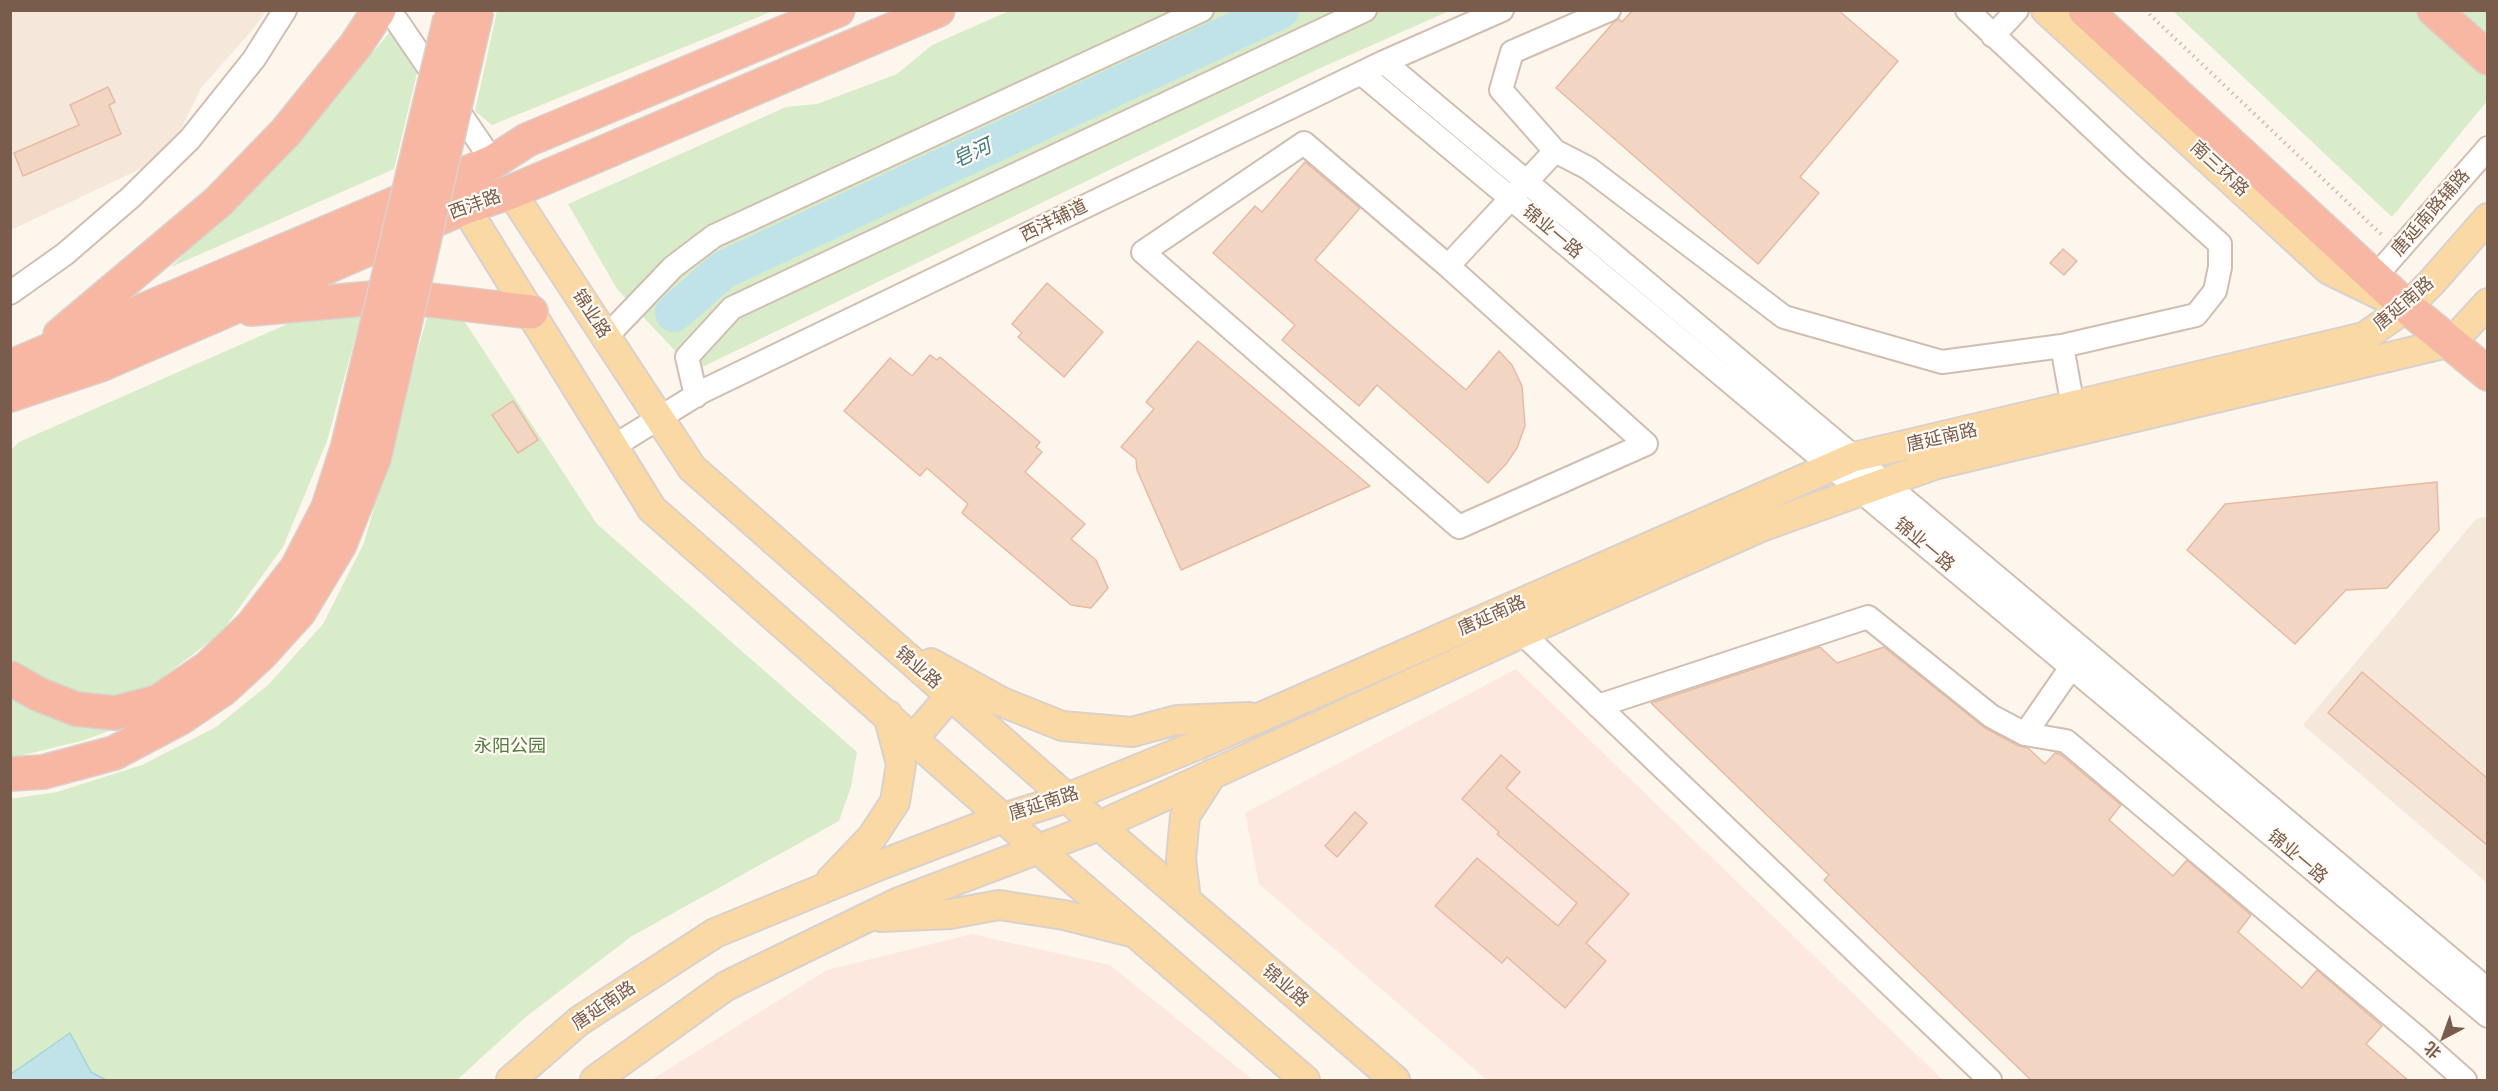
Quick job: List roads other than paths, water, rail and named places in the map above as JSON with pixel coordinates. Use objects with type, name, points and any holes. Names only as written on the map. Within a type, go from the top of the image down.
[{"type":"highway","name":"西沣路","points":[[23,362],[493,162],[527,140],[838,10]]},
{"type":"highway","name":"西沣路","points":[[10,395],[100,365],[465,207],[511,192],[938,10]]},
{"type":"highway","name":"南三环路","points":[[2085,10],[2407,307],[2452,342],[2487,374]]},
{"type":"highway","points":[[2434,10],[2487,57]]},
{"type":"highway","points":[[10,774],[43,772],[114,753],[180,718],[223,689],[261,654],[299,612],[340,544],[460,13]]},
{"type":"highway","points":[[23,362],[218,202],[285,133],[356,45],[388,16]]},
{"type":"highway","points":[[223,312],[396,296],[531,312]]},
{"type":"highway","points":[[10,678],[38,694],[76,709],[115,713],[158,702],[208,668],[252,626],[297,568],[328,508],[361,452]]},
{"type":"main road","name":"南三环路","points":[[2046,10],[2329,270],[2407,307]]},
{"type":"main road","name":"锦业路","points":[[511,192],[692,468],[1066,798],[1395,1080]]},
{"type":"main road","points":[[465,207],[652,508],[1038,849],[1305,1080]]},
{"type":"main road","name":"唐延南路","points":[[510,1080],[579,1021],[715,933],[823,888],[1004,818],[1066,798],[1263,717],[1843,462],[2364,337],[2407,307],[2432,282],[2487,218]]},
{"type":"main road","points":[[2452,342],[2487,303]]},
{"type":"main road","name":"唐延南路","points":[[595,1080],[726,986],[899,902],[1099,826],[1761,527],[1934,465],[2452,342]]},
{"type":"main road","points":[[884,637],[1002,702],[1062,726],[1132,732],[1177,720],[1263,717]]},
{"type":"main road","points":[[914,738],[950,696]]},
{"type":"main road","points":[[823,888],[872,837],[895,802],[901,764],[888,715]]},
{"type":"main road","points":[[1186,900],[1181,859],[1185,816],[1212,774]]},
{"type":"main road","points":[[867,918],[950,914],[999,905],[1064,915],[1137,934]]},
{"type":"street","points":[[10,293],[65,254],[131,197],[190,139],[254,59],[285,10]]},
{"type":"street","points":[[606,337],[673,267],[714,236],[1202,10]]},
{"type":"street","points":[[696,396],[687,357],[732,308],[1365,10]]},
{"type":"street","name":"西沣辅道","points":[[614,446],[696,396],[1361,73],[1502,10]]},
{"type":"street","points":[[1609,10],[1512,52],[1501,90],[1556,151],[1588,168],[1784,317],[1942,362],[2062,346],[2196,315],[2215,291],[2220,267],[2220,244],[2133,166],[1967,10]]},
{"type":"street","points":[[1994,36],[2018,10]]},
{"type":"street","points":[[388,16],[493,162]]},
{"type":"street","name":"锦业一路","points":[[1384,62],[1526,180],[1871,488],[2077,659],[2487,990]]},
{"type":"street","name":"锦业一路","points":[[1361,73],[1511,198],[1843,462]]},
{"type":"street","points":[[1304,143],[1448,266],[1646,444],[1459,527],[1143,252],[1304,143]]},
{"type":"street","name":"唐延南路辅路","points":[[2375,277],[2487,148]]},
{"type":"street","points":[[1448,266],[1526,180],[1556,151]]},
{"type":"street","points":[[2062,346],[2073,407]]},
{"type":"street","points":[[1598,706],[1868,617],[1991,716],[2025,734],[2066,741],[2465,1080]]},
{"type":"street","points":[[1522,633],[1990,1080]]},
{"type":"street","points":[[2025,734],[2077,659]]},
{"type":"street","name":"锦业一路","points":[[2077,659],[2487,1016]]},
{"type":"water","points":[[70,1033],[91,1072],[106,1080],[11,1080],[11,1074]]},
{"type":"waterway","name":"皂河","points":[[674,313],[723,270],[1280,10]]},
{"type":"park label","name":"永阳公园","points":[[510,747]]}]
